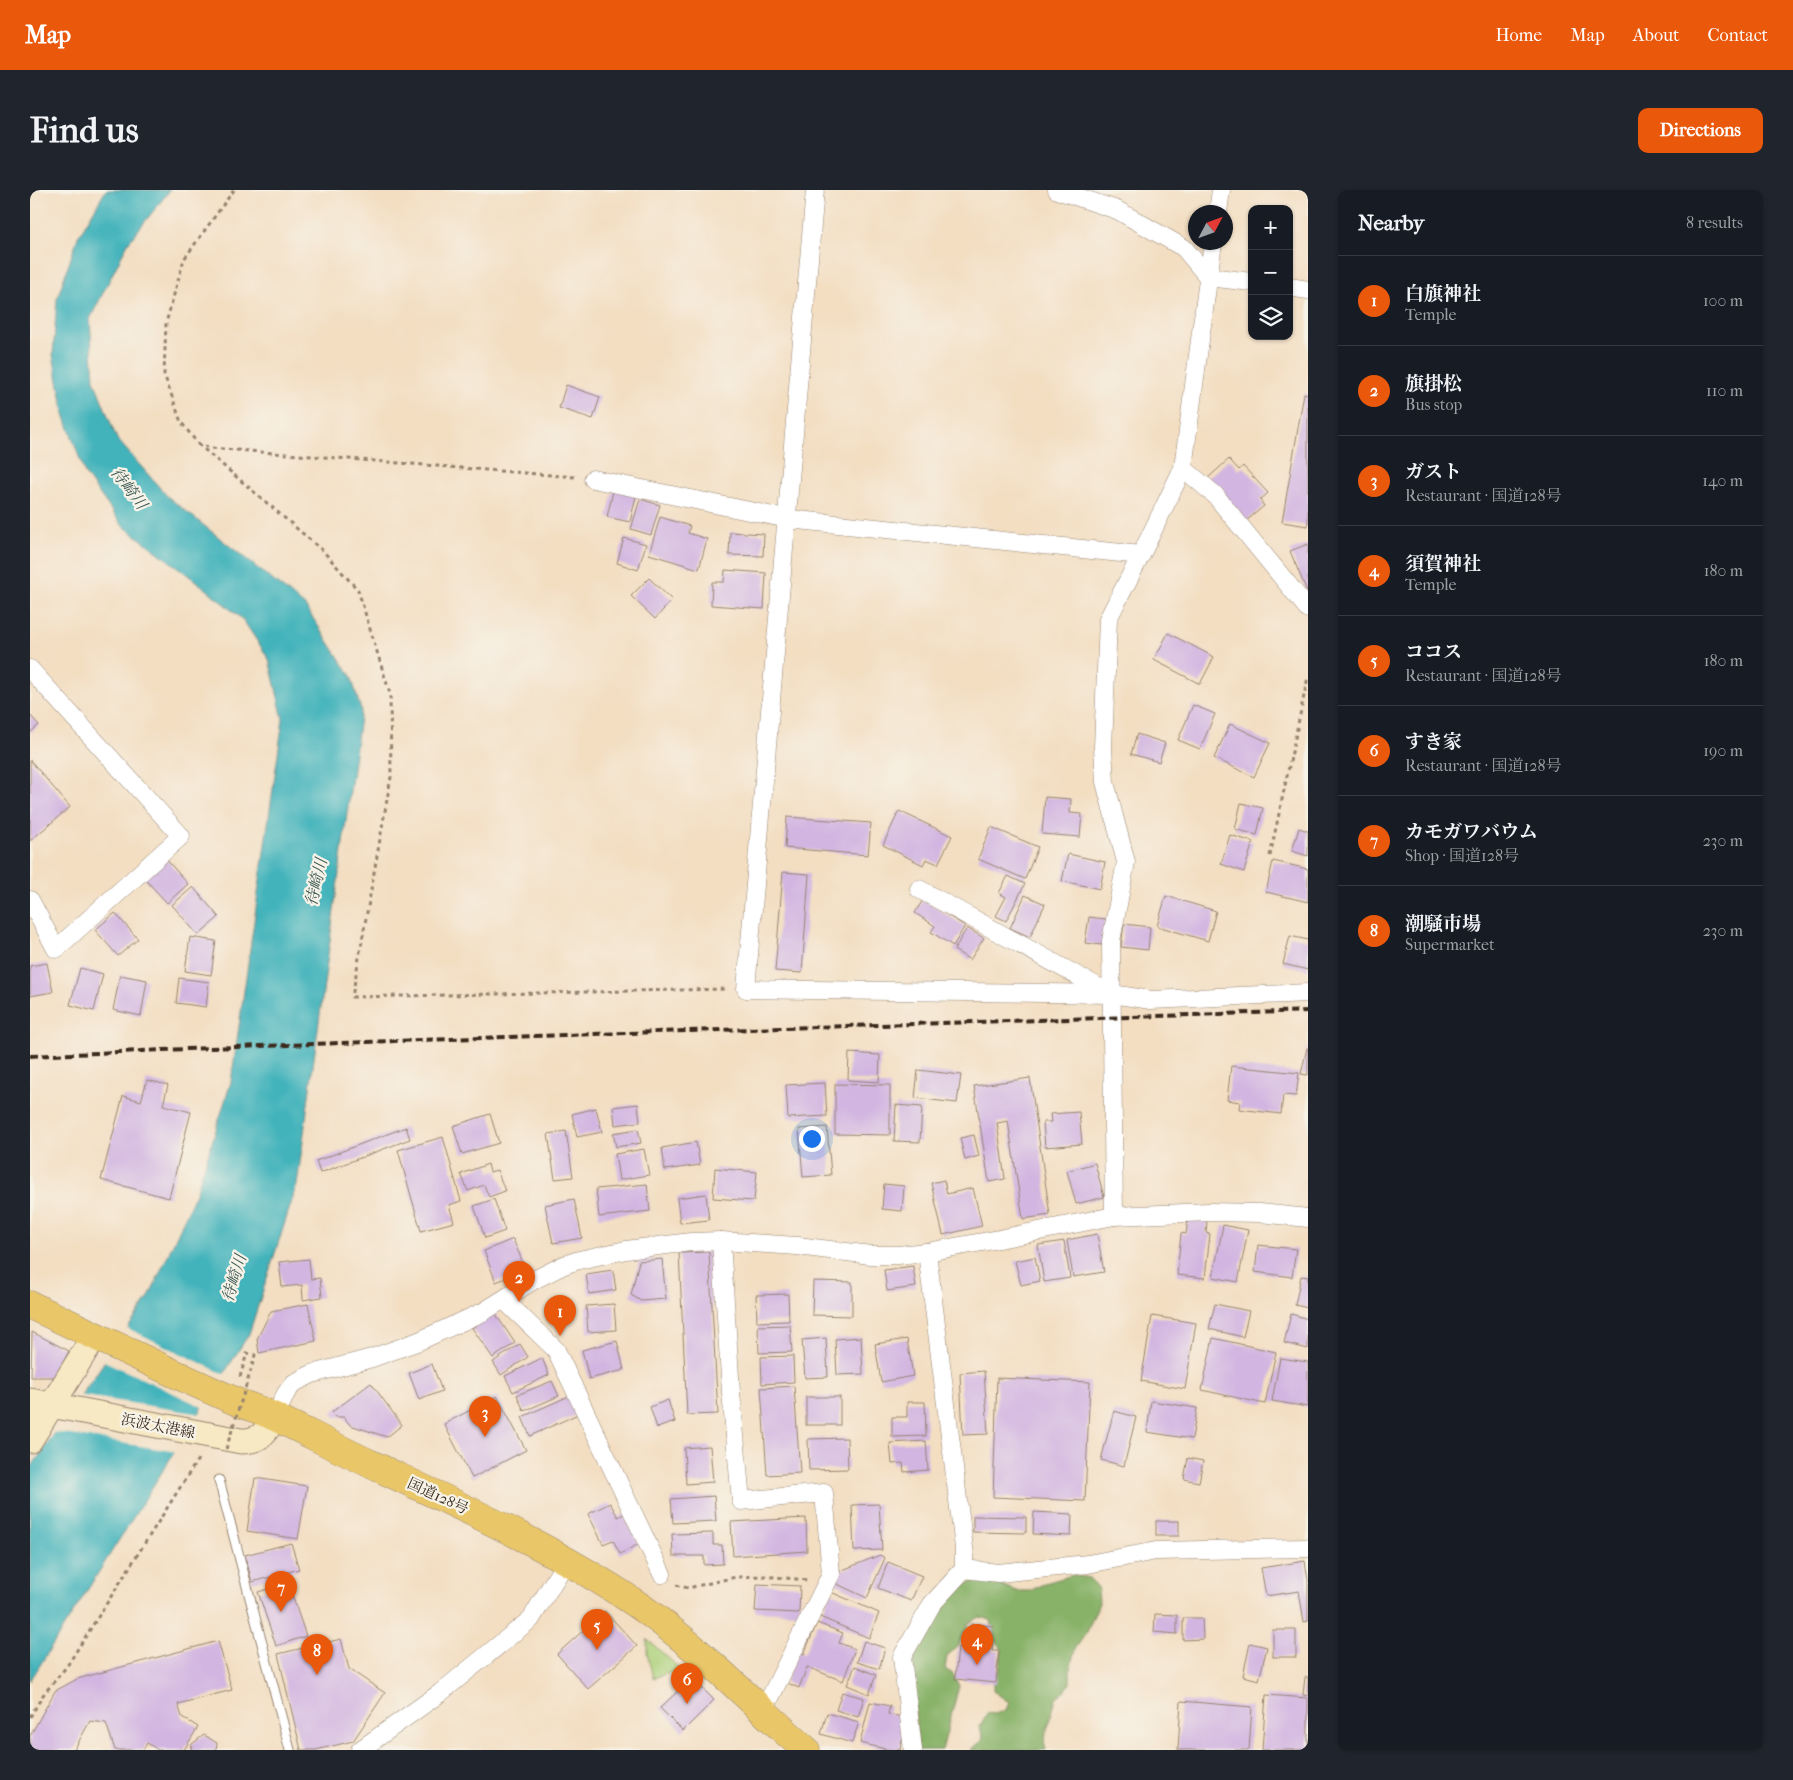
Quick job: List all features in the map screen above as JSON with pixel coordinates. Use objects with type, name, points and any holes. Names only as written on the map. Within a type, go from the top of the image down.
[{"type":"highway","name":"国道128号","points":[[30,1305],[236,1402],[275,1417],[568,1560],[640,1607],[675,1633],[710,1662],[806,1750]]},
{"type":"main road","points":[[30,1440],[52,1405],[103,1339]]},
{"type":"main road","name":"浜波太港線","points":[[52,1405],[214,1446],[255,1440],[261,1437],[275,1417]]},
{"type":"street","points":[[815,190],[746,989],[1112,994],[1151,1000],[1308,994]]},
{"type":"street","points":[[1057,190],[1117,210],[1184,248],[1208,277],[1248,282]]},
{"type":"street","points":[[1219,205],[1221,190]]},
{"type":"street","points":[[1114,1216],[1111,941],[1126,862],[1105,782],[1103,748],[1108,619],[1183,468],[1212,250]]},
{"type":"street","points":[[1293,288],[1308,290]]},
{"type":"street","points":[[1183,468],[1215,494],[1308,609]]},
{"type":"street","points":[[593,479],[788,519],[1141,555]]},
{"type":"street","points":[[30,669],[181,836],[56,949],[30,900]]},
{"type":"street","points":[[918,889],[1112,994]]},
{"type":"street","points":[[275,1417],[286,1393],[294,1383],[312,1374],[372,1358],[420,1341],[463,1322],[504,1300],[549,1271],[579,1260],[645,1248],[692,1242],[721,1241],[797,1246],[871,1255],[926,1252],[1114,1216],[1209,1212],[1260,1213],[1308,1218]]},
{"type":"street","points":[[721,1241],[731,1392],[741,1501],[824,1493],[831,1574],[763,1712]]},
{"type":"street","points":[[913,1750],[902,1657],[932,1604],[964,1569],[964,1548],[926,1252]]},
{"type":"street","points":[[504,1300],[556,1350],[662,1574]]},
{"type":"street","points":[[964,1569],[998,1573],[1088,1564],[1156,1551],[1308,1548]]},
{"type":"street","points":[[360,1750],[440,1693],[531,1619],[568,1560]]},
{"type":"lane","points":[[219,1480],[290,1750]]},
{"type":"path","points":[[234,190],[184,259],[166,323],[164,374],[181,422],[198,444],[322,550],[358,590],[390,694],[391,777],[352,997],[746,989]]},
{"type":"path","points":[[198,444],[211,448],[593,479]]},
{"type":"path","points":[[1270,856],[1308,677]]},
{"type":"path","points":[[30,1717],[43,1695],[67,1666],[214,1446],[251,1370],[255,1355],[247,1353],[243,1369]]},
{"type":"path","points":[[662,1574],[673,1584],[688,1588],[736,1577],[763,1576],[828,1581]]},
{"type":"green space","points":[[1073,1575],[1089,1578],[1098,1587],[1099,1603],[1087,1632],[1075,1649],[1070,1668],[1070,1685],[1056,1699],[1044,1741],[1046,1750],[970,1750],[983,1740],[980,1726],[987,1713],[995,1714],[1006,1710],[1009,1702],[993,1691],[993,1682],[999,1670],[1002,1650],[994,1639],[991,1620],[980,1617],[969,1623],[958,1646],[947,1656],[945,1669],[953,1674],[959,1686],[942,1750],[918,1750],[912,1671],[915,1647],[934,1609],[958,1589],[975,1580],[993,1579],[999,1584],[1016,1591],[1030,1591],[1045,1583]]},
{"type":"green space","points":[[647,1639],[680,1669],[653,1678],[647,1653]]},
{"type":"water","name":"待崎川","points":[[106,190],[170,190],[128,243],[90,319],[94,380],[117,439],[167,496],[305,606],[351,676],[361,710],[297,1185],[249,1334],[30,1681],[30,1469],[148,1299],[196,1193],[231,1082],[283,719],[269,659],[243,620],[205,588],[122,525],[85,474],[65,417],[53,355],[57,299],[78,237]]},
{"type":"pier","points":[[125,1327],[226,1375],[205,1408],[102,1360]]},
{"type":"pier","points":[[78,1395],[201,1414],[178,1452],[52,1432]]},
{"type":"building","points":[[566,385],[600,397],[593,419],[559,408]]},
{"type":"building","points":[[1304,393],[1308,394],[1308,526],[1282,522]]},
{"type":"building","points":[[1229,459],[1239,470],[1243,466],[1268,493],[1260,500],[1264,506],[1246,521],[1208,478]]},
{"type":"building","points":[[614,487],[637,492],[630,522],[607,517]]},
{"type":"building","points":[[640,499],[660,505],[651,535],[631,529]]},
{"type":"building","points":[[660,517],[690,526],[688,533],[707,539],[699,569],[649,554]]},
{"type":"building","points":[[730,532],[764,534],[763,556],[729,555]]},
{"type":"building","points":[[624,538],[646,544],[638,570],[617,563]]},
{"type":"building","points":[[1308,544],[1308,594],[1290,551]]},
{"type":"building","points":[[725,570],[766,573],[764,609],[711,605],[712,582],[724,582]]},
{"type":"building","points":[[649,578],[672,600],[655,619],[631,596]]},
{"type":"building","points":[[1168,633],[1214,657],[1200,684],[1154,660]]},
{"type":"building","points":[[1193,705],[1215,714],[1200,749],[1178,740]]},
{"type":"building","points":[[30,715],[39,725],[30,733]]},
{"type":"building","points":[[1230,724],[1270,743],[1254,777],[1214,758]]},
{"type":"building","points":[[1137,734],[1165,743],[1159,762],[1131,754]]},
{"type":"building","points":[[30,760],[70,807],[30,841]]},
{"type":"building","points":[[1045,797],[1071,799],[1070,813],[1082,814],[1080,837],[1042,834]]},
{"type":"building","points":[[1241,803],[1263,808],[1257,835],[1235,829]]},
{"type":"building","points":[[899,811],[952,836],[938,864],[926,859],[923,865],[883,845]]},
{"type":"building","points":[[787,817],[871,823],[868,855],[785,848]]},
{"type":"building","points":[[991,827],[1038,847],[1025,879],[978,859]]},
{"type":"building","points":[[1299,828],[1308,831],[1308,856],[1292,851]]},
{"type":"building","points":[[1230,835],[1253,842],[1244,872],[1221,864]]},
{"type":"building","points":[[1068,854],[1105,862],[1100,889],[1062,881]]},
{"type":"building","points":[[166,859],[188,884],[167,903],[144,878]]},
{"type":"building","points":[[1273,861],[1308,869],[1308,902],[1266,892]]},
{"type":"building","points":[[783,872],[809,874],[802,973],[775,971]]},
{"type":"building","points":[[1008,876],[1025,884],[1006,921],[996,916],[1006,897],[999,893]]},
{"type":"building","points":[[193,887],[219,917],[198,935],[172,905]]},
{"type":"building","points":[[1025,895],[1045,904],[1030,937],[1010,928]]},
{"type":"building","points":[[1166,896],[1216,911],[1208,941],[1157,926]]},
{"type":"building","points":[[923,900],[965,926],[953,946],[931,932],[935,926],[915,913]]},
{"type":"building","points":[[115,913],[138,939],[118,956],[95,930]]},
{"type":"building","points":[[1089,917],[1106,919],[1102,945],[1085,943]]},
{"type":"building","points":[[1124,924],[1150,927],[1148,950],[1121,947]]},
{"type":"building","points":[[967,928],[984,938],[970,960],[954,950]]},
{"type":"building","points":[[1290,936],[1308,940],[1308,970],[1283,964]]},
{"type":"building","points":[[190,937],[216,941],[211,975],[185,971]]},
{"type":"building","points":[[47,963],[53,992],[30,996],[30,966]]},
{"type":"building","points":[[80,968],[103,974],[94,1011],[70,1005]]},
{"type":"building","points":[[120,975],[147,980],[141,1016],[113,1010]]},
{"type":"building","points":[[179,978],[209,982],[206,1007],[176,1003]]},
{"type":"building","points":[[1308,1048],[1308,1075],[1301,1074]]},
{"type":"building","points":[[849,1053],[880,1055],[879,1082],[848,1080]]},
{"type":"building","points":[[1231,1066],[1299,1073],[1296,1096],[1283,1095],[1281,1114],[1239,1109],[1240,1102],[1227,1100]]},
{"type":"building","points":[[918,1070],[961,1075],[957,1103],[915,1098]]},
{"type":"building","points":[[1030,1078],[1050,1215],[1023,1219],[1008,1121],[997,1123],[1005,1179],[989,1182],[974,1086]]},
{"type":"building","points":[[147,1080],[168,1085],[163,1105],[191,1112],[169,1198],[101,1180],[123,1096],[141,1101]]},
{"type":"building","points":[[825,1083],[827,1116],[788,1118],[786,1085]]},
{"type":"building","points":[[835,1084],[890,1085],[890,1135],[835,1134]]},
{"type":"building","points":[[638,1104],[640,1122],[615,1125],[613,1107]]},
{"type":"building","points":[[896,1105],[922,1107],[920,1142],[894,1141]]},
{"type":"building","points":[[596,1108],[602,1132],[577,1137],[572,1114]]},
{"type":"building","points":[[1079,1112],[1082,1144],[1045,1147],[1043,1122],[1051,1122],[1050,1114]]},
{"type":"building","points":[[490,1114],[499,1143],[462,1154],[453,1126]]},
{"type":"building","points":[[406,1127],[410,1139],[320,1173],[316,1161]]},
{"type":"building","points":[[827,1127],[831,1175],[803,1177],[799,1129]]},
{"type":"building","points":[[638,1129],[641,1143],[616,1147],[613,1133]]},
{"type":"building","points":[[566,1131],[573,1177],[555,1179],[548,1134]]},
{"type":"building","points":[[974,1135],[979,1156],[965,1160],[960,1138]]},
{"type":"building","points":[[443,1137],[461,1201],[449,1205],[454,1222],[421,1231],[398,1150]]},
{"type":"building","points":[[696,1142],[700,1165],[665,1170],[662,1148]]},
{"type":"building","points":[[644,1149],[649,1175],[619,1180],[615,1154]]},
{"type":"building","points":[[1095,1163],[1104,1197],[1076,1204],[1067,1171]]},
{"type":"building","points":[[488,1164],[490,1172],[497,1170],[505,1191],[489,1197],[484,1185],[468,1191],[461,1174]]},
{"type":"building","points":[[715,1168],[757,1172],[754,1201],[713,1198]]},
{"type":"building","points":[[944,1180],[947,1194],[973,1188],[982,1226],[943,1235],[931,1183]]},
{"type":"building","points":[[647,1184],[650,1211],[599,1217],[596,1189]]},
{"type":"building","points":[[884,1184],[904,1186],[902,1211],[882,1209]]},
{"type":"building","points":[[706,1194],[709,1220],[680,1223],[677,1198]]},
{"type":"building","points":[[494,1199],[505,1231],[485,1238],[474,1206]]},
{"type":"building","points":[[574,1199],[582,1238],[553,1243],[545,1205]]},
{"type":"building","points":[[1188,1218],[1207,1221],[1206,1233],[1210,1234],[1205,1278],[1177,1275],[1181,1233],[1186,1234]]},
{"type":"building","points":[[1223,1225],[1248,1230],[1238,1282],[1213,1277]]},
{"type":"building","points":[[1097,1234],[1104,1272],[1073,1277],[1067,1240]]},
{"type":"building","points":[[513,1239],[526,1270],[496,1282],[484,1251]]},
{"type":"building","points":[[1064,1241],[1070,1278],[1044,1282],[1038,1245]]},
{"type":"building","points":[[1258,1245],[1296,1249],[1292,1277],[1255,1272]]},
{"type":"building","points":[[709,1252],[718,1414],[687,1415],[679,1253]]},
{"type":"building","points":[[1035,1257],[1040,1281],[1021,1285],[1015,1261]]},
{"type":"building","points":[[309,1259],[311,1279],[320,1278],[322,1297],[303,1300],[302,1285],[282,1287],[279,1262]]},
{"type":"building","points":[[662,1259],[666,1299],[641,1301],[631,1295],[639,1261]]},
{"type":"building","points":[[913,1266],[916,1287],[887,1291],[884,1270]]},
{"type":"building","points":[[613,1270],[616,1290],[589,1294],[586,1274]]},
{"type":"building","points":[[1301,1276],[1308,1277],[1308,1308],[1295,1305]]},
{"type":"building","points":[[813,1281],[852,1282],[852,1316],[812,1315]]},
{"type":"building","points":[[788,1294],[789,1321],[757,1322],[756,1295]]},
{"type":"building","points":[[308,1304],[316,1341],[259,1353],[257,1339],[271,1311]]},
{"type":"building","points":[[614,1304],[616,1330],[588,1332],[586,1306]]},
{"type":"building","points":[[1215,1304],[1249,1311],[1243,1337],[1209,1329]]},
{"type":"building","points":[[495,1313],[515,1343],[493,1358],[472,1328]]},
{"type":"building","points":[[1291,1314],[1308,1319],[1308,1349],[1284,1343]]},
{"type":"building","points":[[1152,1316],[1196,1323],[1185,1389],[1141,1381]]},
{"type":"building","points":[[790,1325],[792,1352],[759,1353],[758,1326]]},
{"type":"building","points":[[32,1332],[69,1351],[56,1377],[31,1377]]},
{"type":"building","points":[[861,1337],[863,1374],[837,1375],[835,1339]]},
{"type":"building","points":[[826,1338],[828,1377],[805,1378],[802,1340]]},
{"type":"building","points":[[1213,1338],[1276,1352],[1265,1404],[1202,1390]]},
{"type":"building","points":[[907,1339],[913,1376],[881,1382],[875,1344]]},
{"type":"building","points":[[617,1341],[624,1370],[589,1379],[582,1350]]},
{"type":"building","points":[[520,1344],[528,1357],[501,1375],[493,1362]]},
{"type":"building","points":[[793,1356],[794,1382],[762,1384],[761,1357]]},
{"type":"building","points":[[542,1358],[549,1375],[513,1392],[505,1376]]},
{"type":"building","points":[[1280,1358],[1308,1362],[1308,1407],[1272,1401]]},
{"type":"building","points":[[432,1364],[442,1391],[419,1400],[409,1373]]},
{"type":"building","points":[[984,1371],[988,1434],[963,1435],[960,1373]]},
{"type":"building","points":[[997,1378],[1090,1382],[1085,1501],[993,1497]]},
{"type":"building","points":[[552,1381],[559,1396],[524,1411],[517,1395]]},
{"type":"building","points":[[371,1383],[402,1425],[387,1437],[350,1425],[344,1417],[335,1417],[332,1412]]},
{"type":"building","points":[[794,1386],[800,1473],[767,1475],[761,1388]]},
{"type":"building","points":[[497,1396],[526,1450],[472,1478],[444,1424]]},
{"type":"building","points":[[569,1396],[578,1414],[530,1436],[522,1417]]},
{"type":"building","points":[[806,1397],[840,1397],[840,1425],[806,1425]]},
{"type":"building","points":[[668,1400],[675,1422],[657,1428],[650,1407]]},
{"type":"building","points":[[1151,1401],[1197,1408],[1192,1439],[1147,1432]]},
{"type":"building","points":[[907,1402],[925,1402],[926,1436],[892,1437],[892,1417],[907,1417]]},
{"type":"building","points":[[1114,1411],[1136,1417],[1124,1466],[1101,1460]]},
{"type":"building","points":[[847,1438],[848,1469],[809,1470],[808,1439]]},
{"type":"building","points":[[926,1441],[928,1470],[904,1472],[903,1463],[892,1464],[890,1443]]},
{"type":"building","points":[[710,1446],[713,1482],[686,1484],[684,1448]]},
{"type":"building","points":[[1188,1458],[1203,1461],[1199,1482],[1184,1479]]},
{"type":"building","points":[[255,1478],[307,1486],[298,1539],[247,1531]]},
{"type":"building","points":[[714,1496],[716,1521],[673,1523],[671,1499]]},
{"type":"building","points":[[610,1503],[618,1517],[624,1514],[639,1544],[620,1554],[613,1540],[603,1544],[588,1514]]},
{"type":"building","points":[[879,1504],[882,1550],[854,1551],[852,1505]]},
{"type":"building","points":[[1034,1512],[1072,1514],[1071,1536],[1033,1534]]},
{"type":"building","points":[[973,1516],[1026,1517],[1026,1533],[973,1532]]},
{"type":"building","points":[[806,1518],[807,1551],[733,1556],[731,1522]]},
{"type":"building","points":[[1156,1521],[1179,1521],[1179,1536],[1156,1536]]},
{"type":"building","points":[[713,1533],[713,1545],[722,1545],[723,1564],[704,1565],[704,1556],[673,1556],[672,1534]]},
{"type":"building","points":[[291,1543],[299,1569],[252,1582],[245,1555]]},
{"type":"building","points":[[880,1555],[885,1558],[867,1598],[835,1583],[840,1571]]},
{"type":"building","points":[[1305,1561],[1308,1580],[1308,1621],[1304,1622],[1299,1591],[1266,1596],[1261,1568]]},
{"type":"building","points":[[888,1562],[922,1576],[911,1601],[878,1588]]},
{"type":"building","points":[[288,1583],[306,1636],[276,1646],[258,1592]]},
{"type":"building","points":[[757,1584],[800,1586],[799,1613],[755,1611]]},
{"type":"building","points":[[831,1592],[879,1613],[869,1638],[820,1617]]},
{"type":"building","points":[[605,1611],[637,1646],[588,1689],[557,1654]]},
{"type":"building","points":[[1155,1614],[1177,1615],[1177,1634],[1154,1632]]},
{"type":"building","points":[[1183,1618],[1202,1618],[1203,1639],[1183,1640]]},
{"type":"building","points":[[817,1623],[843,1633],[839,1643],[855,1649],[843,1681],[807,1667],[799,1688],[785,1682],[798,1651],[804,1654]]},
{"type":"building","points":[[971,1624],[994,1626],[992,1651],[999,1651],[996,1683],[955,1679],[958,1647],[968,1648]]},
{"type":"building","points":[[1273,1630],[1296,1630],[1296,1657],[1273,1657]]},
{"type":"building","points":[[341,1639],[349,1669],[385,1693],[353,1741],[316,1750],[301,1750],[278,1654]]},
{"type":"building","points":[[218,1641],[232,1690],[178,1704],[182,1717],[198,1727],[184,1750],[158,1750],[147,1743],[143,1750],[115,1750],[106,1723],[90,1721],[74,1750],[30,1750],[30,1736],[55,1691],[77,1679]]},
{"type":"building","points":[[864,1641],[885,1648],[879,1669],[857,1662]]},
{"type":"building","points":[[1250,1643],[1267,1647],[1259,1680],[1243,1676]]},
{"type":"building","points":[[855,1666],[876,1675],[869,1694],[847,1685]]},
{"type":"building","points":[[1305,1677],[1308,1677],[1308,1696],[1303,1695]]},
{"type":"building","points":[[692,1678],[714,1700],[683,1731],[660,1708]]},
{"type":"building","points":[[842,1692],[864,1698],[858,1717],[836,1710]]},
{"type":"building","points":[[1266,1695],[1308,1698],[1308,1750],[1262,1750]]},
{"type":"building","points":[[1181,1701],[1252,1707],[1249,1750],[1178,1750]]},
{"type":"building","points":[[870,1702],[890,1706],[888,1714],[907,1718],[900,1750],[890,1750],[860,1743]]},
{"type":"building","points":[[827,1713],[859,1722],[852,1743],[821,1734]]},
{"type":"building","points":[[204,1735],[217,1743],[216,1750],[191,1750],[192,1744]]},
{"type":"railway","points":[[30,1056],[509,1037],[1308,1011]]},
{"type":"place","name":"旗掛松","points":[[519,1302]]},
{"type":"place","name":"白旗神社","points":[[560,1336]]},
{"type":"place","name":"ガスト","points":[[485,1437]]},
{"type":"place","name":"カモガワバウム","points":[[281,1612]]},
{"type":"place","name":"ココス","points":[[597,1650]]},
{"type":"place","name":"須賀神社","points":[[977,1665]]},
{"type":"place","name":"潮騒市場","points":[[317,1675]]},
{"type":"place","name":"すき家","points":[[687,1704]]}]
